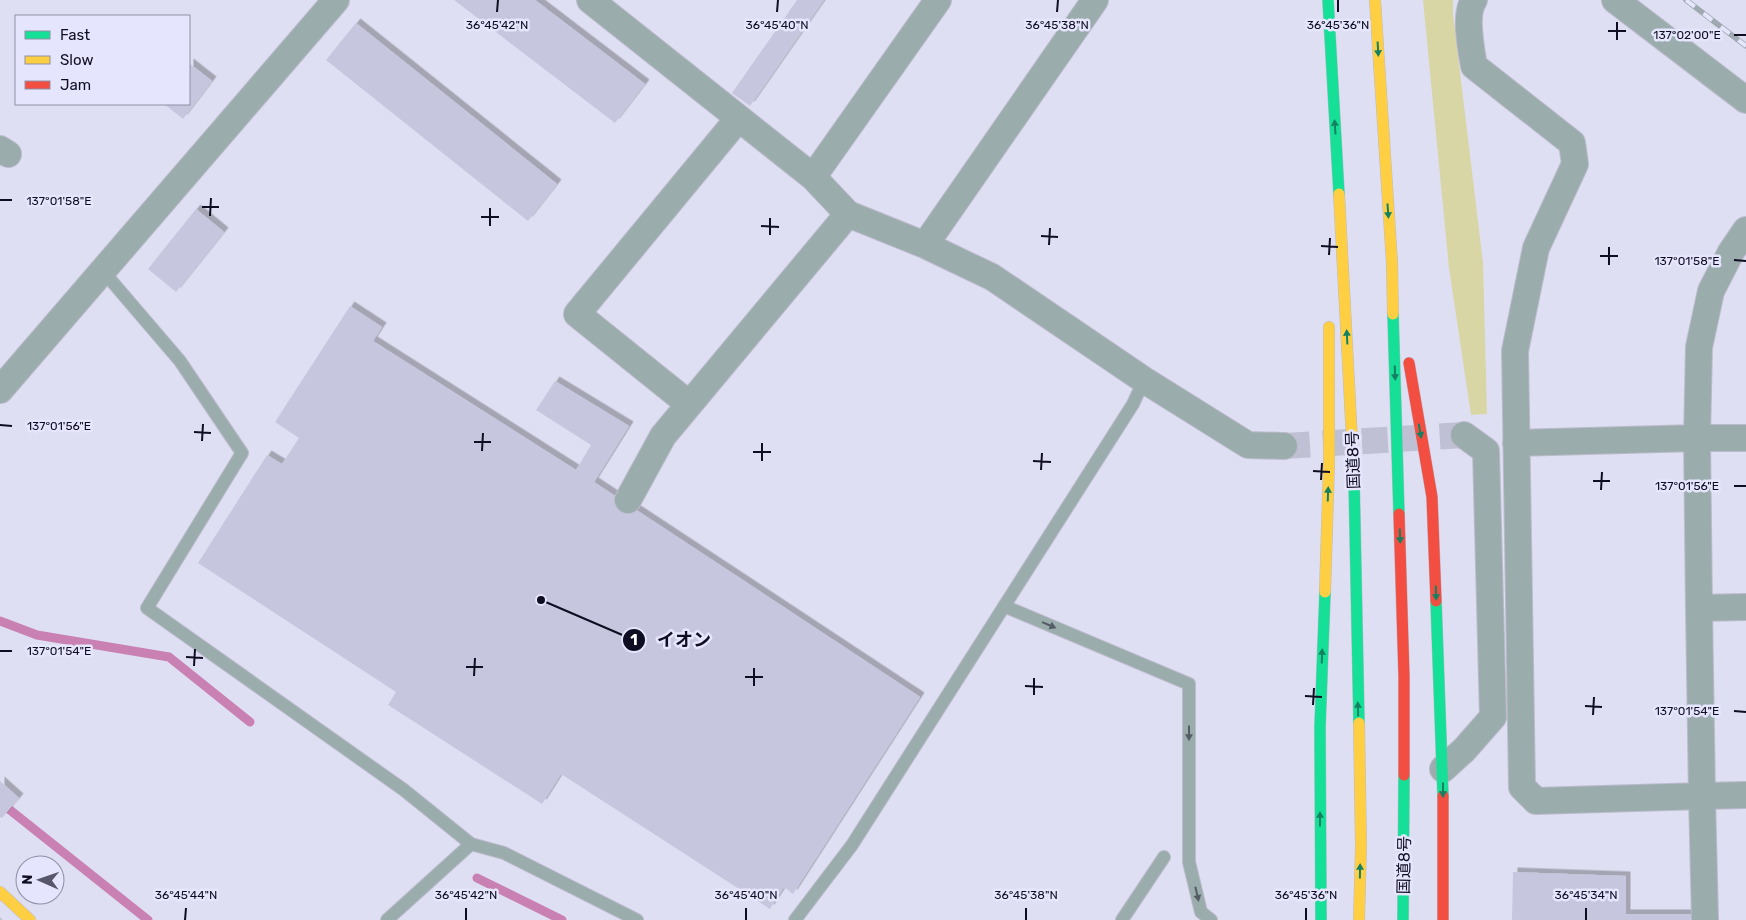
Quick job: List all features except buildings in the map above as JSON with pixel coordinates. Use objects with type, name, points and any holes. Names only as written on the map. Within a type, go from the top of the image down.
[{"type":"main road","name":"国道8号","points":[[1328,0],[1353,446],[1361,836],[1359,920]]},
{"type":"main road","name":"国道8号","points":[[1375,0],[1392,262],[1404,676],[1403,920]]},
{"type":"main road","points":[[1332,286],[1338,176]]},
{"type":"main road","points":[[1392,262],[1432,497],[1443,769],[1443,920]]},
{"type":"main road","points":[[1321,915],[1320,727],[1329,463],[1330,316]]},
{"type":"main road","points":[[0,892],[30,920]]},
{"type":"street","points":[[0,390],[336,0]]},
{"type":"street","points":[[590,0],[813,177],[848,214],[925,245],[992,277],[1144,380],[1248,445],[1284,446]]},
{"type":"street","points":[[813,177],[938,0]]},
{"type":"street","points":[[925,245],[1096,0]]},
{"type":"street","points":[[1474,0],[1471,4],[1469,35],[1474,66],[1572,143],[1575,164],[1536,248],[1515,351],[1522,787],[1536,801],[1746,795]]},
{"type":"street","points":[[1615,0],[1746,100]]},
{"type":"street","points":[[689,404],[577,314],[738,119]]},
{"type":"street","points":[[628,500],[663,436],[848,214]]},
{"type":"street","points":[[1705,920],[1697,438],[1699,347],[1710,291],[1731,252],[1746,230]]},
{"type":"street","points":[[1443,769],[1464,750],[1494,717],[1486,451],[1464,435]]},
{"type":"street","points":[[1516,443],[1746,438]]},
{"type":"street","points":[[1700,608],[1746,608]]},
{"type":"lane","points":[[103,271],[180,361],[242,453],[147,608],[404,790],[471,844],[504,853],[637,920]]},
{"type":"lane","points":[[795,920],[852,845],[1133,404],[1144,380]]},
{"type":"lane","points":[[1004,606],[1189,684],[1189,862],[1201,912],[1211,920]]},
{"type":"lane","points":[[387,920],[471,844]]},
{"type":"lane","points":[[1122,920],[1164,857]]},
{"type":"lane","points":[[1310,920],[1321,915]]},
{"type":"shaded area","points":[[1423,0],[1453,0],[1453,14],[1483,263],[1487,414],[1471,415],[1449,268]]},
{"type":"waterway","points":[[0,621],[37,635],[169,657],[250,722]]},
{"type":"waterway","points":[[0,802],[148,920]]},
{"type":"waterway","points":[[477,878],[562,920]]},
{"type":"tunnel","points":[[1284,446],[1464,435]]},
{"type":"railway","points":[[1686,0],[1746,46]]},
{"type":"traffic: fast","points":[[1328,0],[1339,194]]},
{"type":"traffic: fast","points":[[1393,314],[1399,514]]},
{"type":"traffic: fast","points":[[1354,478],[1359,723]]},
{"type":"traffic: fast","points":[[1321,920],[1320,727],[1325,592]]},
{"type":"traffic: fast","points":[[1436,601],[1443,796]]},
{"type":"traffic: fast","points":[[1403,920],[1404,775]]},
{"type":"traffic: slow","points":[[1375,0],[1392,263],[1393,314]]},
{"type":"traffic: slow","points":[[1339,194],[1354,478]]},
{"type":"traffic: slow","points":[[1325,592],[1329,463],[1329,327]]},
{"type":"traffic: slow","points":[[1359,723],[1361,846],[1359,920]]},
{"type":"traffic: slow","points":[[0,892],[30,920]]},
{"type":"traffic: jam","points":[[1409,363],[1432,497],[1436,601]]},
{"type":"traffic: jam","points":[[1399,514],[1404,676],[1404,775]]},
{"type":"traffic: jam","points":[[1443,796],[1443,920]]},
{"type":"place","name":"イオン","points":[[541,600]]}]
